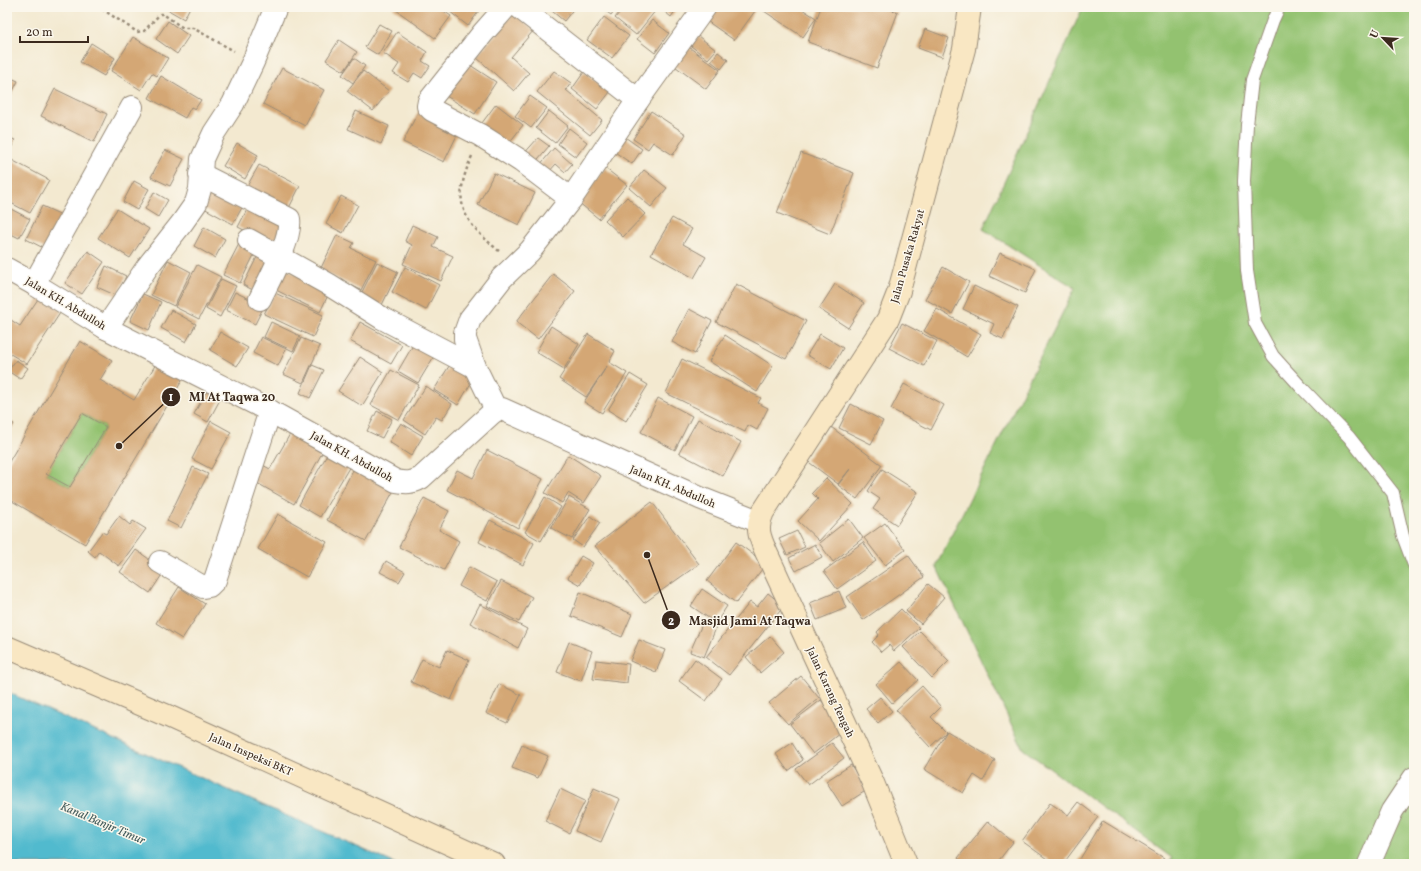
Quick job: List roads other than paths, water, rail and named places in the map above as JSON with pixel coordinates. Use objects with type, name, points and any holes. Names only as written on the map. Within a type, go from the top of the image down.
[{"type":"street","points":[[106,328],[148,266],[196,203],[200,189],[202,159],[214,133],[232,104],[253,62],[276,7]]},
{"type":"street","points":[[506,7],[480,36],[428,104],[429,108],[480,135],[521,161],[570,199]]},
{"type":"street","points":[[519,7],[638,100]]},
{"type":"street","points":[[496,410],[475,368],[465,339],[465,333],[470,319],[502,278],[530,251],[570,199],[638,100],[705,7]]},
{"type":"street","name":"Jalan Pusaka Rakyat","points":[[758,521],[888,319],[899,291],[962,57],[970,7]]},
{"type":"street","points":[[34,284],[132,107]]},
{"type":"street","points":[[200,174],[289,219],[290,230],[260,299]]},
{"type":"street","points":[[249,240],[328,284],[382,318],[475,368]]},
{"type":"street","name":"Jalan KH. Abdulloh","points":[[7,269],[106,328],[270,410],[396,481],[406,483],[413,482],[421,478],[496,410],[502,409],[645,474],[758,521]]},
{"type":"street","points":[[160,562],[203,587],[209,586],[215,580],[270,410]]},
{"type":"street","name":"Jalan Karang Tengah","points":[[758,521],[758,531],[767,554],[873,782],[906,864]]},
{"type":"street","name":"Jalan Inspeksi BKT","points":[[7,647],[177,720],[494,864]]},
{"type":"street","points":[[1369,864],[1392,812],[1414,778]]},
{"type":"lane","points":[[1279,7],[1252,80],[1247,125],[1244,181],[1247,271],[1255,323],[1273,356],[1300,387],[1349,437],[1393,493],[1403,536],[1414,565]]},
{"type":"water","name":"Kanal Banjir Timur","points":[[7,692],[396,864],[7,864]]},
{"type":"place","name":"MI At Taqwa 20","points":[[119,446]]},
{"type":"place","name":"Masjid Jami At Taqwa","points":[[647,555]]}]
